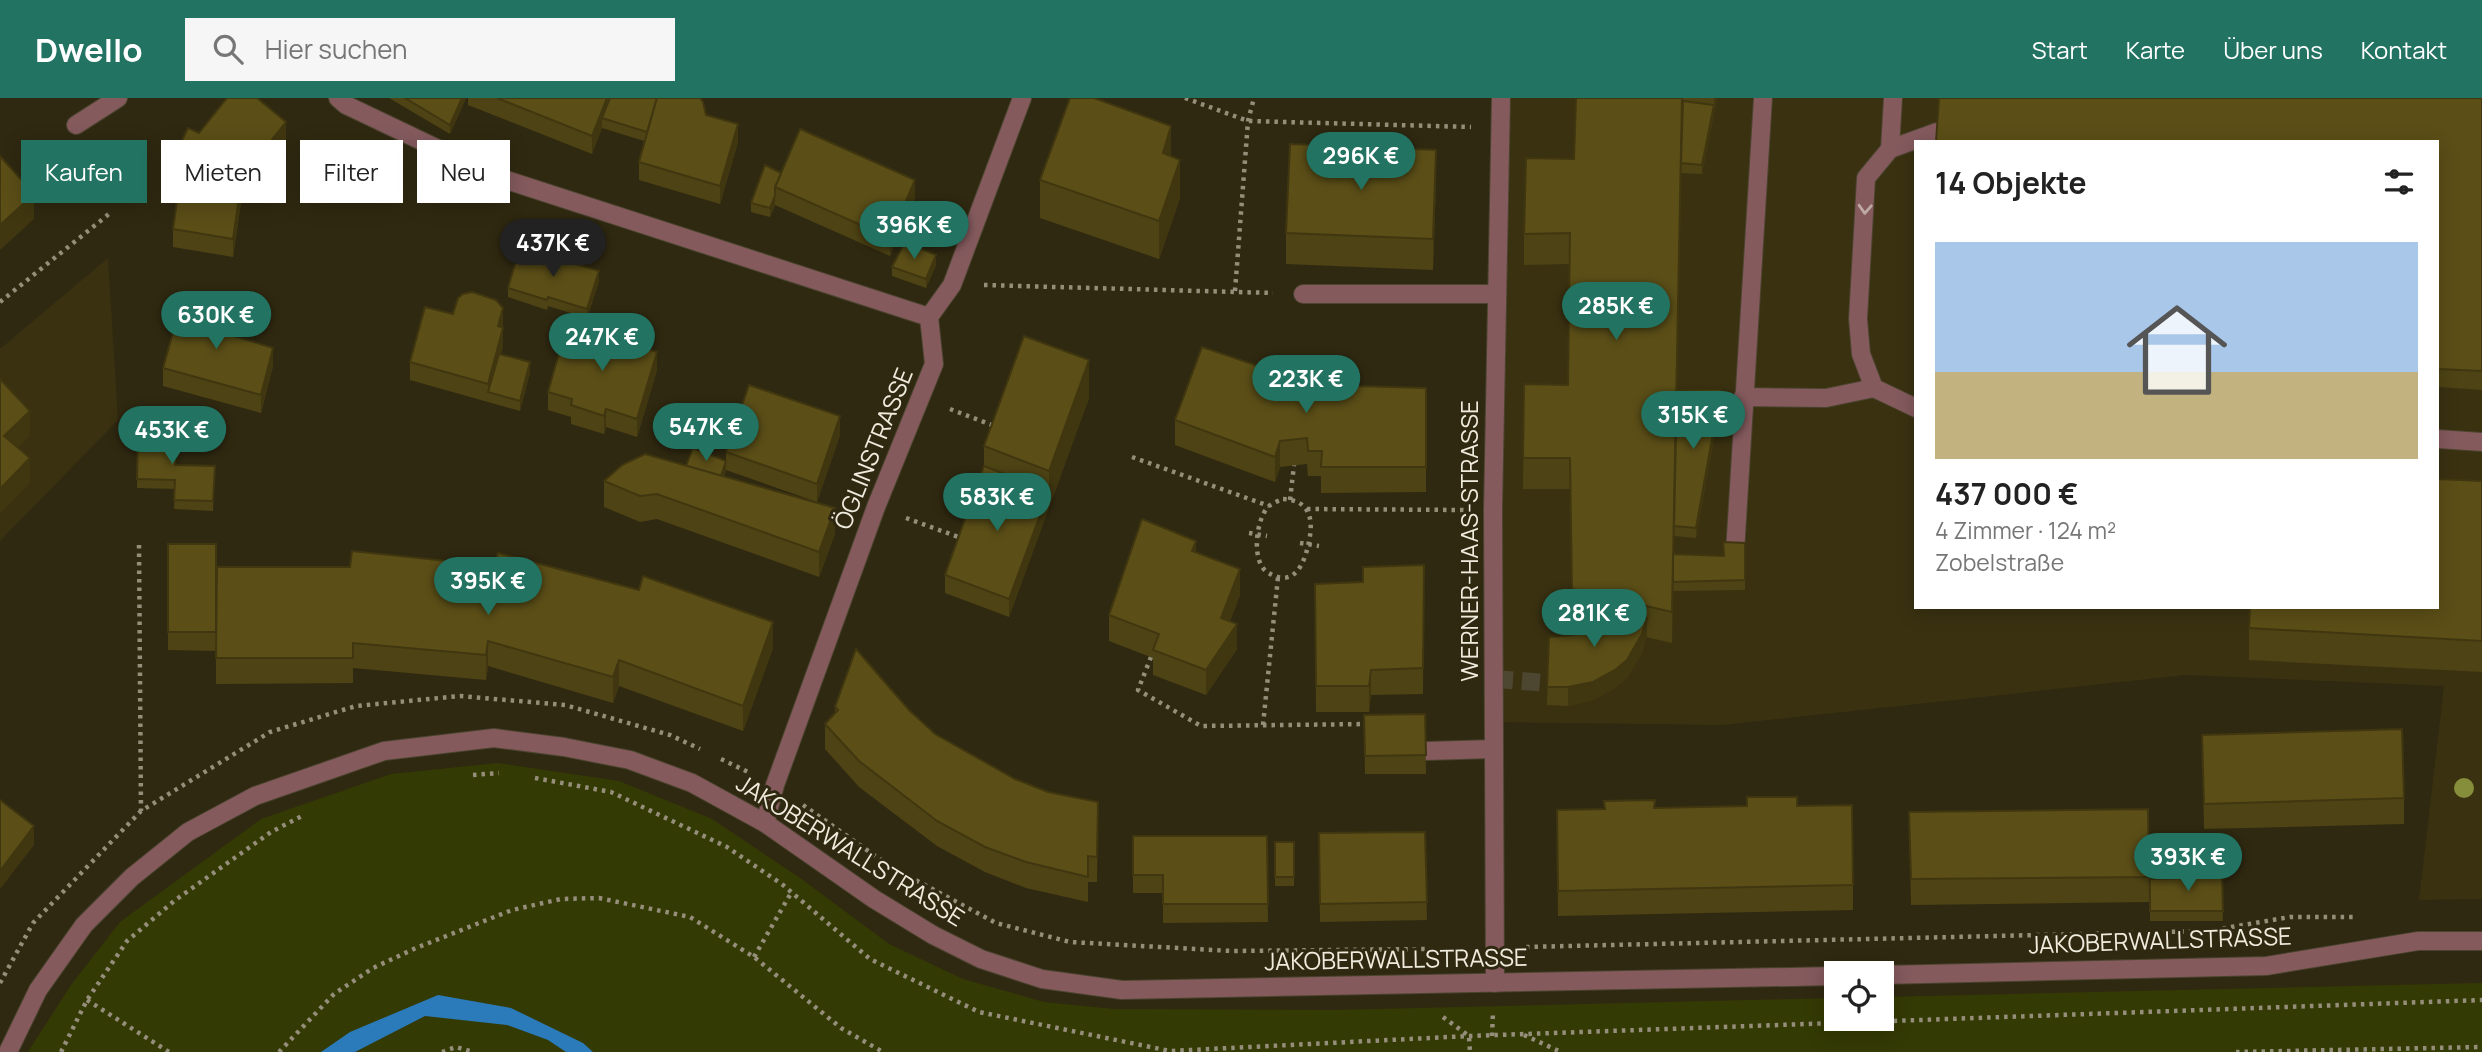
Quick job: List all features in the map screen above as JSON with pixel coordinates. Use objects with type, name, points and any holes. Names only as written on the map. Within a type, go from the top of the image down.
[{"type":"street","points":[[76,125],[118,98]]},
{"type":"street","points":[[338,98],[346,105],[497,177],[929,317],[952,285],[1021,98]]},
{"type":"street","name":"WERNER-HAAS-STRASSE","points":[[1495,983],[1493,510],[1501,98]]},
{"type":"street","points":[[1735,552],[1763,98]]},
{"type":"street","points":[[1890,149],[1893,98]]},
{"type":"street","points":[[1915,140],[1937,132]]},
{"type":"street","points":[[1874,388],[1861,354],[1858,319],[1866,178],[1890,149],[1914,140]]},
{"type":"street","points":[[1303,294],[1496,294]]},
{"type":"street","name":"ÖGLINSTRASSE","points":[[765,823],[775,785],[876,507],[934,364],[929,317]]},
{"type":"street","points":[[1743,397],[1826,398],[1874,388],[1914,407]]},
{"type":"street","points":[[2439,439],[2482,442]]},
{"type":"street","name":"JAKOBERWALLSTRASSE","points":[[8,1052],[38,990],[83,925],[141,869],[188,832],[255,796],[384,751],[494,738],[564,747],[630,760],[692,783],[765,823],[874,899],[933,935],[982,958],[1042,979],[1122,990],[1824,976]]},
{"type":"street","points":[[1426,751],[1494,748]]},
{"type":"street","name":"JAKOBERWALLSTRASSE","points":[[1894,975],[2266,966],[2418,942],[2482,941]]},
{"type":"path","points":[[1185,98],[1248,121],[1499,128]]},
{"type":"path","points":[[1235,291],[1248,121],[1254,98]]},
{"type":"path","points":[[0,302],[109,214]]},
{"type":"path","points":[[952,285],[1303,294]]},
{"type":"path","points":[[921,398],[1004,430]]},
{"type":"path","points":[[1132,457],[1269,506]]},
{"type":"path","points":[[1290,500],[1294,465]]},
{"type":"path","points":[[1283,499],[1290,500],[1297,501],[1307,509],[1312,522],[1309,544],[1305,562],[1300,569],[1286,577],[1278,577],[1270,574],[1258,563],[1256,555],[1259,535],[1264,512],[1269,506],[1283,499]]},
{"type":"path","points":[[876,507],[965,539]]},
{"type":"path","points":[[1307,509],[1493,510]]},
{"type":"path","points":[[1249,533],[1267,536]]},
{"type":"path","points":[[1300,543],[1319,546]]},
{"type":"path","points":[[139,545],[141,811]]},
{"type":"path","points":[[1263,725],[1278,577]]},
{"type":"path","points":[[1151,657],[1138,690],[1201,726],[1372,723]]},
{"type":"path","points":[[0,983],[33,923],[141,811],[270,732],[356,706],[460,696],[565,705],[670,735],[705,752]]},
{"type":"path","points":[[717,757],[775,785],[891,867],[996,923],[1070,942],[1232,951],[1440,949]]},
{"type":"path","points":[[464,776],[504,773]]},
{"type":"path","points":[[531,778],[611,792],[727,847],[791,892],[870,959],[979,1012],[1170,1051],[1469,1036],[2482,1000]]},
{"type":"path","points":[[61,1052],[88,1000],[127,941],[174,901],[271,832],[303,816]]},
{"type":"path","points":[[754,957],[791,892]]},
{"type":"path","points":[[279,1052],[334,994],[373,968],[416,948],[512,911],[561,899],[599,898],[690,917],[754,957],[841,1028],[883,1052]]},
{"type":"path","points":[[1495,948],[2208,931]]},
{"type":"path","points":[[88,1000],[169,1052]]},
{"type":"path","points":[[1524,1034],[1561,1052]]},
{"type":"path","points":[[1469,1036],[1470,1052]]},
{"type":"path","points":[[442,1052],[456,1046],[474,1052]]},
{"type":"path","points":[[2236,1052],[2482,1047]]},
{"type":"shaded area","points":[[1501,98],[2482,98],[2482,899],[2419,900],[2444,686],[2186,675],[1722,725],[1495,722]]},
{"type":"shaded area","points":[[108,258],[118,420],[0,541],[0,349]]},
{"type":"green space","points":[[498,763],[619,781],[712,819],[803,880],[889,944],[963,979],[1044,1002],[1114,1009],[1333,1010],[1824,998],[1824,1031],[1894,1031],[1894,997],[2482,983],[2482,1052],[28,1052],[71,985],[120,922],[261,819],[391,774]]},
{"type":"water","points":[[438,995],[511,1008],[583,1043],[593,1052],[566,1052],[548,1040],[507,1025],[425,1016],[355,1052],[321,1052],[350,1032]]},
{"type":"building","points":[[227,98],[257,98],[286,122],[272,140],[182,140],[188,128],[199,133]]},
{"type":"building","points":[[405,98],[462,98],[450,125]]},
{"type":"building","points":[[497,98],[607,98],[592,136]]},
{"type":"building","points":[[610,98],[657,98],[647,132],[602,118]]},
{"type":"building","points":[[657,98],[700,98],[706,115],[738,124],[720,186],[639,162]]},
{"type":"building","points":[[1070,98],[1094,98],[1171,126],[1163,153],[1180,160],[1159,221],[1040,180]]},
{"type":"building","points":[[1576,98],[1682,98],[1672,612],[1572,589],[1570,458],[1523,458],[1524,384],[1568,385],[1570,233],[1524,234],[1526,158],[1574,159]]},
{"type":"building","points":[[1939,98],[2482,98],[2482,371],[2439,369],[2439,140],[1936,140]]},
{"type":"building","points":[[1683,101],[1714,105],[1702,165],[1681,163]]},
{"type":"building","points":[[800,129],[915,180],[890,238],[775,187]]},
{"type":"building","points":[[1290,144],[1436,150],[1433,239],[1286,233]]},
{"type":"building","points":[[0,156],[21,179],[21,203],[24,203],[0,225]]},
{"type":"building","points":[[765,165],[781,173],[770,208],[751,203]]},
{"type":"building","points":[[177,203],[238,203],[233,239],[173,229]]},
{"type":"building","points":[[905,242],[936,255],[926,279],[892,267]]},
{"type":"building","points":[[520,247],[599,271],[587,309],[508,288]]},
{"type":"building","points":[[472,292],[496,300],[503,308],[498,326],[503,328],[488,384],[410,362],[425,307],[453,314],[458,298]]},
{"type":"building","points":[[182,301],[232,315],[227,334],[273,348],[261,395],[163,368]]},
{"type":"building","points":[[567,325],[657,352],[637,419],[606,409],[604,416],[571,405],[572,399],[548,392]]},
{"type":"building","points":[[1024,336],[1089,360],[1049,471],[984,446]]},
{"type":"building","points":[[1202,347],[1302,381],[1299,391],[1320,392],[1319,385],[1426,388],[1426,467],[1321,467],[1322,451],[1308,451],[1307,438],[1280,441],[1275,457],[1175,420]]},
{"type":"building","points":[[499,354],[530,362],[520,401],[488,392]]},
{"type":"building","points":[[0,379],[30,411],[4,436],[30,458],[0,489]]},
{"type":"building","points":[[749,385],[840,416],[817,484],[726,452]]},
{"type":"building","points":[[1721,389],[1696,528],[1674,526],[1677,390]]},
{"type":"building","points":[[138,428],[176,428],[175,465],[215,466],[213,501],[174,500],[175,480],[137,479]]},
{"type":"building","points":[[693,448],[726,461],[721,476],[686,466]]},
{"type":"building","points":[[645,454],[835,508],[819,552],[657,494],[640,496],[604,481],[622,465]]},
{"type":"building","points":[[984,466],[1049,491],[1009,599],[945,575]]},
{"type":"building","points":[[2439,479],[2482,481],[2482,641],[2249,628],[2250,609],[2439,609]]},
{"type":"building","points":[[1142,519],[1196,541],[1192,551],[1240,569],[1221,618],[1237,624],[1206,670],[1153,650],[1159,634],[1109,615]]},
{"type":"building","points":[[1723,542],[1745,543],[1745,580],[1673,582],[1673,554],[1724,556]]},
{"type":"building","points":[[168,544],[216,544],[216,632],[168,632]]},
{"type":"building","points":[[352,551],[494,566],[498,553],[639,590],[643,576],[773,622],[743,706],[619,660],[613,677],[488,641],[486,655],[353,643],[353,658],[216,658],[217,567],[350,567]]},
{"type":"building","points":[[1424,565],[1423,668],[1371,670],[1369,686],[1316,686],[1315,584],[1363,582],[1363,567]]},
{"type":"building","points":[[1597,606],[1647,618],[1642,634],[1627,660],[1593,682],[1568,687],[1547,687],[1549,637],[1583,632]]},
{"type":"building","points":[[856,649],[909,710],[935,734],[1015,779],[1048,792],[1098,802],[1097,857],[1088,856],[1088,877],[1026,862],[985,847],[937,821],[859,761],[825,724],[838,710],[835,707]]},
{"type":"building","points":[[1425,714],[1426,755],[1365,756],[1364,715]]},
{"type":"building","points":[[2402,729],[2404,798],[2204,804],[2202,735]]},
{"type":"building","points":[[1747,797],[1797,797],[1797,806],[1852,805],[1853,885],[1558,891],[1557,810],[1605,809],[1604,801],[1655,800],[1654,808],[1747,806]]},
{"type":"building","points":[[0,800],[34,826],[0,871]]},
{"type":"building","points":[[2148,809],[2149,877],[1911,879],[1909,812]]},
{"type":"building","points":[[1425,832],[1427,902],[1320,904],[1319,833]]},
{"type":"building","points":[[1133,836],[1267,836],[1268,904],[1163,904],[1163,875],[1133,875]]},
{"type":"building","points":[[1275,842],[1294,842],[1294,877],[1275,877]]},
{"type":"building","points":[[2183,871],[2222,871],[2223,911],[2150,911],[2150,879],[2183,878]]},
{"type":"tunnel","points":[[1495,679],[1548,683]]}]
